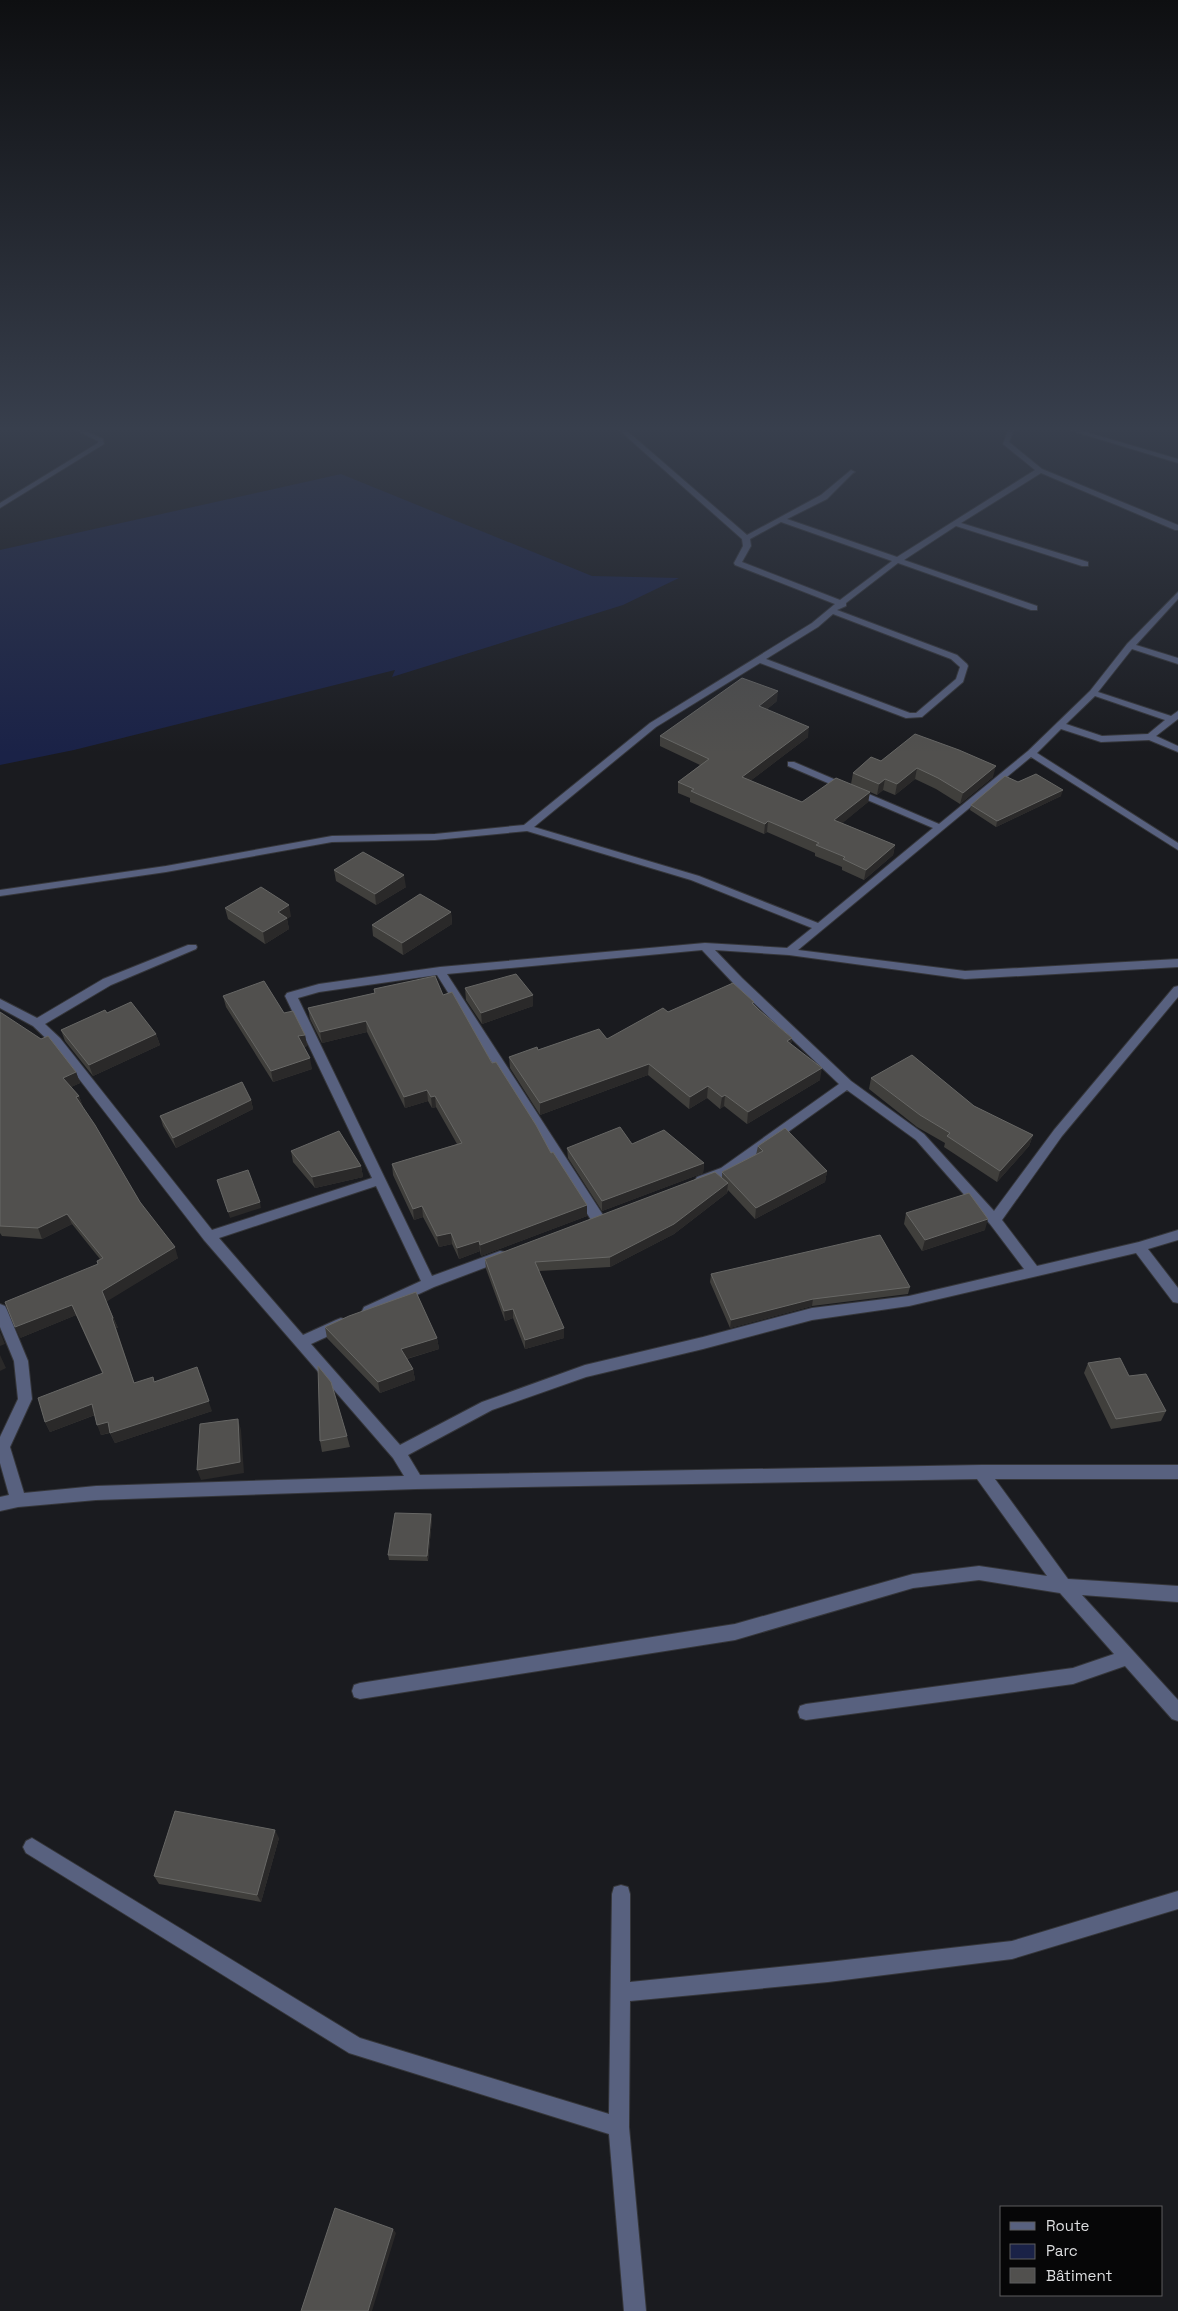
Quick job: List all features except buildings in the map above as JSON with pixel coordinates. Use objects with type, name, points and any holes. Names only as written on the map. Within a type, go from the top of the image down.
[{"type":"street","points":[[746,538],[747,546],[738,563],[842,604]]},
{"type":"street","points":[[834,538],[1034,608]]},
{"type":"street","points":[[528,828],[653,724],[815,625],[860,587],[898,560],[934,538]]},
{"type":"street","points":[[1001,538],[1085,564]]},
{"type":"street","points":[[789,952],[1031,753],[1093,693],[1130,646],[1177,597]]},
{"type":"street","points":[[758,659],[909,716],[919,715],[960,680],[964,666],[954,657],[832,611]]},
{"type":"street","points":[[1130,646],[1178,661]]},
{"type":"street","points":[[1093,693],[1175,717]]},
{"type":"street","points":[[1150,737],[1175,717]]},
{"type":"street","points":[[1059,725],[1101,738],[1150,737],[1178,749]]},
{"type":"street","points":[[1031,753],[1178,847]]},
{"type":"street","points":[[791,764],[939,827]]},
{"type":"street","points":[[0,893],[166,869],[332,838],[435,837],[528,828],[695,878],[819,927]]},
{"type":"street","points":[[705,946],[738,982],[846,1084],[920,1137],[996,1220],[1034,1272]]},
{"type":"street","points":[[429,1282],[290,996],[319,988],[440,971],[705,946],[789,952],[965,975],[1178,962]]},
{"type":"street","points":[[37,1022],[107,982],[192,947]]},
{"type":"street","points":[[440,971],[598,1219]]},
{"type":"street","points":[[996,1220],[1058,1133],[1178,990]]},
{"type":"street","points":[[0,1003],[37,1022],[73,1059],[209,1236],[398,1453],[416,1482]]},
{"type":"street","points":[[688,1185],[724,1171],[846,1084]]},
{"type":"street","points":[[209,1236],[379,1180]]},
{"type":"street","points":[[398,1453],[487,1406],[584,1371],[703,1343],[812,1314],[909,1301],[1139,1247],[1178,1235]]},
{"type":"street","points":[[1139,1247],[1178,1298]]},
{"type":"street","points":[[303,1342],[429,1282],[509,1252]]},
{"type":"street","points":[[0,1310],[21,1361],[25,1399],[2,1447],[18,1500]]},
{"type":"street","points":[[0,1504],[18,1500],[96,1494],[416,1482],[981,1472],[1178,1472]]},
{"type":"street","points":[[981,1472],[1064,1586],[1178,1713]]},
{"type":"street","points":[[360,1691],[735,1632],[913,1581],[979,1573],[1064,1586],[1178,1594]]},
{"type":"street","points":[[806,1712],[1073,1676],[1128,1656]]},
{"type":"street","points":[[32,1848],[356,2046],[619,2127]]},
{"type":"street","points":[[622,1894],[619,2127],[634,2311]]},
{"type":"street","points":[[621,1992],[828,1972],[1012,1950],[1178,1900]]},
{"type":"green space","points":[[55,538],[498,538],[592,576],[679,578],[623,605],[392,677],[395,670],[74,750],[0,765],[0,550]]}]
